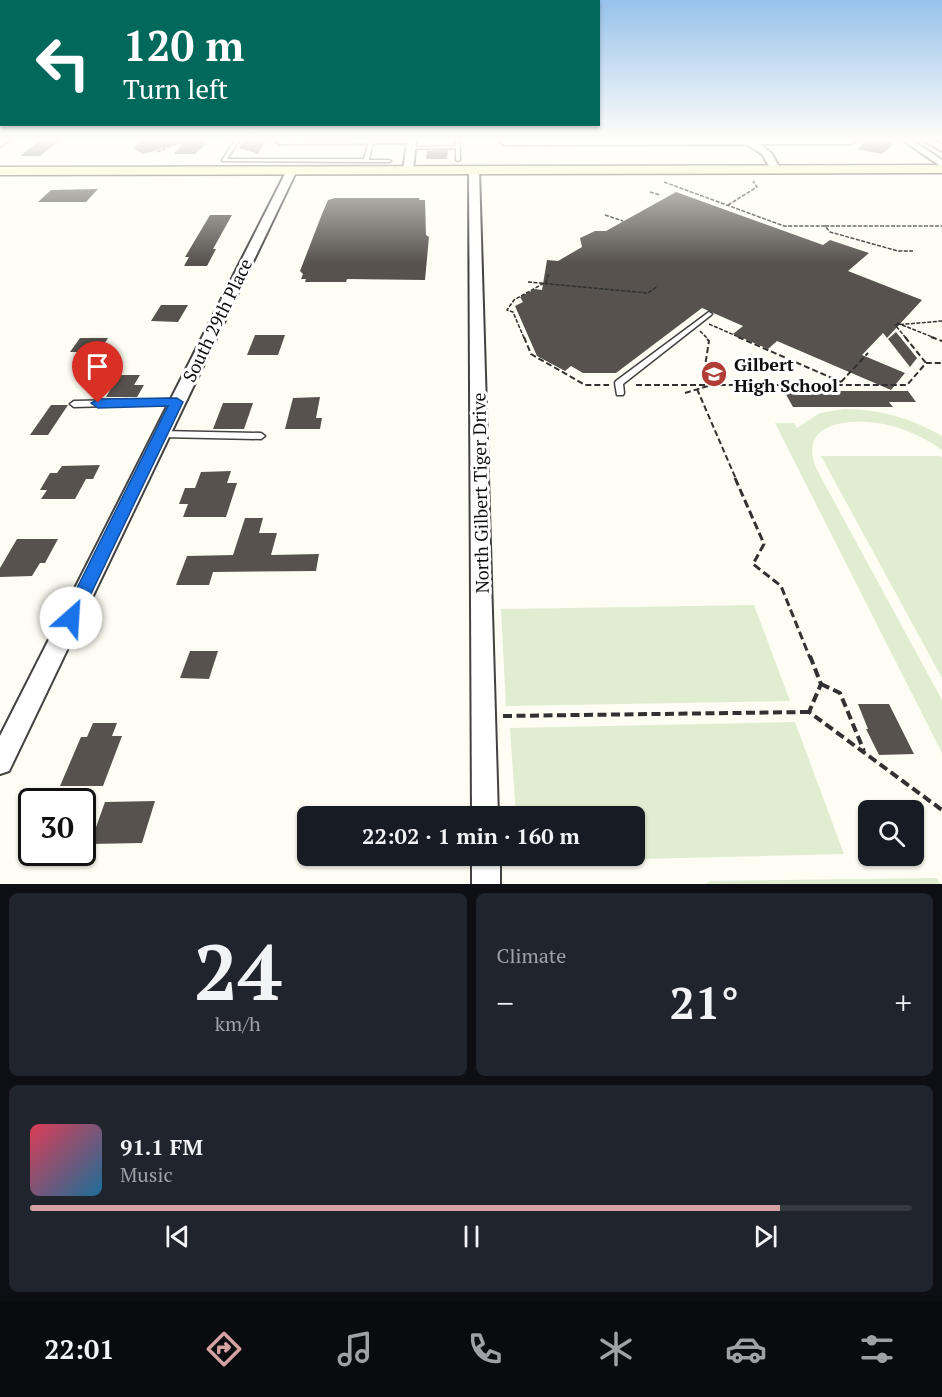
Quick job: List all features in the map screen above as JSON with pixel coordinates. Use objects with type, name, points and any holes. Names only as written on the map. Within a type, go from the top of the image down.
[{"type":"street","name":"South 29th Place","points":[[0,762],[287,180]]},
{"type":"street","name":"North Gilbert Tiger Drive","points":[[474,180],[485,806]]},
{"type":"street","points":[[486,866],[486,884]]},
{"type":"lane","points":[[620,389],[709,314]]},
{"type":"lane","points":[[74,404],[177,402]]},
{"type":"lane","points":[[160,434],[261,436]]},
{"type":"path","points":[[661,180],[784,226],[942,226]]},
{"type":"path","points":[[728,205],[757,187],[753,181]]},
{"type":"path","points":[[650,192],[660,195]]},
{"type":"path","points":[[605,215],[623,221]]},
{"type":"path","points":[[825,226],[830,232],[898,251],[913,251]]},
{"type":"path","points":[[549,273],[546,282],[513,300],[507,310],[513,312],[531,354],[585,385],[620,389],[842,383],[907,385],[926,363],[942,363]]},
{"type":"path","points":[[528,282],[648,293],[658,286]]},
{"type":"path","points":[[700,321],[842,383]]},
{"type":"path","points":[[897,323],[942,321]]},
{"type":"path","points":[[897,323],[895,325],[926,363]]},
{"type":"path","points":[[897,323],[942,340]]},
{"type":"path","points":[[693,326],[709,341],[703,361],[711,385]]},
{"type":"path","points":[[842,383],[868,353]]},
{"type":"path","points":[[685,393],[711,385]]},
{"type":"path","points":[[697,389],[764,544],[753,564],[781,586],[821,684],[840,693],[865,754]]},
{"type":"path","points":[[809,712],[821,684]]},
{"type":"path","points":[[502,716],[809,712],[942,810]]},
{"type":"green space","points":[[844,409],[894,416],[919,424],[942,436],[942,450],[918,436],[892,426],[848,422],[822,431],[814,440],[812,453],[817,470],[942,700],[942,753],[775,423],[794,423],[797,428],[820,413]]},
{"type":"green space","points":[[821,456],[940,456],[942,458],[942,678]]},
{"type":"green space","points":[[754,605],[790,701],[506,706],[501,609]]},
{"type":"green space","points":[[795,722],[844,854],[645,859],[645,806],[515,806],[510,728]]},
{"type":"green space","points":[[937,878],[940,884],[705,884],[711,881]]},
{"type":"building","points":[[98,189],[86,202],[38,202],[51,190]]},
{"type":"building","points":[[676,192],[823,245],[830,240],[869,253],[848,271],[922,300],[887,338],[883,333],[862,355],[905,373],[891,390],[777,341],[768,349],[733,334],[743,326],[702,308],[616,373],[583,373],[571,366],[565,371],[537,356],[515,306],[523,302],[520,297],[535,289],[542,290],[547,260],[558,261],[582,247],[580,238],[595,231],[606,231]]},
{"type":"building","points":[[335,198],[420,198],[419,200],[425,200],[426,235],[429,237],[425,280],[347,279],[346,282],[305,282],[306,279],[301,279],[303,274],[300,271],[322,214],[328,200]]},
{"type":"building","points":[[210,215],[232,215],[213,249],[216,249],[207,266],[184,266],[189,257],[185,257]]},
{"type":"building","points":[[161,305],[188,305],[178,322],[151,321]]},
{"type":"building","points":[[896,332],[917,358],[910,367],[888,339]]},
{"type":"building","points":[[255,335],[285,335],[278,355],[247,355]]},
{"type":"building","points":[[80,338],[108,338],[99,352],[70,352]]},
{"type":"building","points":[[119,375],[140,375],[134,385],[144,385],[137,397],[106,397]]},
{"type":"building","points":[[784,391],[908,391],[916,402],[889,402],[893,407],[793,407]]},
{"type":"building","points":[[320,397],[316,418],[322,418],[320,429],[285,429],[293,398]]},
{"type":"building","points":[[223,403],[253,403],[244,429],[213,429]]},
{"type":"building","points":[[51,405],[68,405],[48,435],[30,435]]},
{"type":"building","points":[[100,465],[93,479],[86,479],[75,499],[41,499],[47,490],[40,490],[50,473],[57,473],[62,466]]},
{"type":"building","points":[[231,471],[227,483],[237,483],[226,517],[183,517],[188,504],[179,504],[185,488],[195,488],[201,472]]},
{"type":"building","points":[[245,518],[263,518],[259,533],[277,533],[271,555],[319,554],[316,571],[213,572],[209,585],[176,585],[187,556],[233,555]]},
{"type":"building","points":[[17,539],[58,539],[45,563],[40,563],[32,576],[0,577],[0,568]]},
{"type":"building","points":[[190,651],[218,651],[209,679],[180,678]]},
{"type":"building","points":[[858,704],[889,704],[914,754],[879,755],[866,729],[868,729]]},
{"type":"building","points":[[93,723],[117,723],[112,736],[122,736],[103,786],[60,786],[81,737],[87,737]]},
{"type":"building","points":[[155,801],[142,843],[96,844],[96,827],[105,802]]},
{"type":"place","name":"Gilbert High School","points":[[714,374]]},
{"type":"route","points":[[71,618],[177,402],[98,403]]}]
